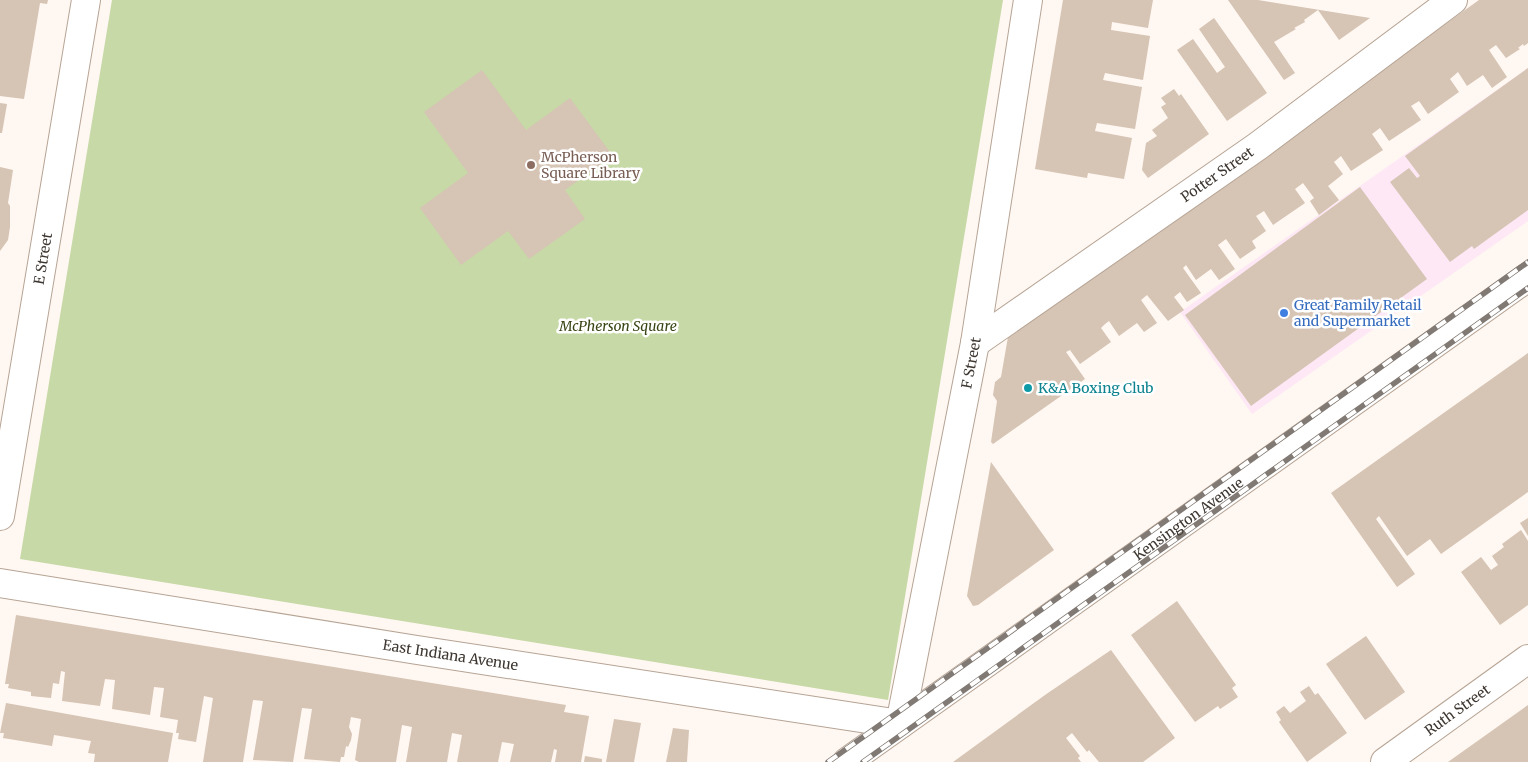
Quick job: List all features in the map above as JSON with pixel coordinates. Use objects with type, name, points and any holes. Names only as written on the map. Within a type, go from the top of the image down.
[{"type":"street","name":"E Street","points":[[0,516],[86,0]]},
{"type":"street","name":"F Street","points":[[900,724],[976,343],[1028,0]]},
{"type":"street","name":"Potter Street","points":[[976,343],[1258,146],[1453,0]]},
{"type":"street","name":"Kensington Avenue","points":[[847,762],[1528,277]]},
{"type":"street","name":"East Indiana Avenue","points":[[0,583],[417,650],[900,724]]},
{"type":"street","name":"Ruth Street","points":[[1385,762],[1528,659]]},
{"type":"shaded area","points":[[1528,68],[1528,221],[1252,414],[1180,312]]},
{"type":"green space","name":"McPherson Square","points":[[112,0],[1003,0],[888,700],[20,559]]},
{"type":"building","points":[[0,0],[48,0],[47,4],[40,3],[24,99],[0,96]]},
{"type":"building","points":[[1063,0],[1153,0],[1148,28],[1112,22],[1111,30],[1150,36],[1143,80],[1105,73],[1103,80],[1142,87],[1135,129],[1097,123],[1095,131],[1132,138],[1124,179],[1088,173],[1087,178],[1035,169]]},
{"type":"building","points":[[1228,0],[1258,0],[1370,18],[1339,40],[1318,10],[1304,20],[1305,22],[1294,28],[1296,29],[1274,42],[1295,73],[1284,80]]},
{"type":"building","points":[[1479,0],[1528,0],[1528,43],[1524,46],[1523,44],[1518,48],[1520,49],[1506,58],[1496,45],[1489,50],[1507,77],[1492,88],[1483,75],[1467,86],[1458,72],[1450,79],[1459,92],[1428,114],[1419,101],[1411,106],[1421,120],[1389,141],[1380,128],[1372,134],[1383,150],[1351,171],[1341,156],[1334,162],[1343,174],[1328,186],[1339,200],[1319,215],[1310,201],[1314,198],[1303,183],[1295,189],[1305,203],[1273,225],[1264,211],[1256,216],[1266,231],[1252,241],[1256,248],[1240,259],[1226,239],[1218,245],[1235,269],[1219,280],[1211,269],[1196,280],[1186,265],[1183,268],[1201,293],[1187,302],[1180,292],[1174,297],[1184,310],[1168,321],[1147,295],[1141,300],[1157,323],[1144,332],[1137,323],[1119,336],[1109,321],[1101,328],[1111,342],[1080,364],[1070,350],[1066,352],[1085,379],[993,444],[991,442],[997,401],[993,395],[995,382],[1001,377],[1008,337]]},
{"type":"building","points":[[1214,18],[1267,93],[1227,121],[1177,50],[1193,39],[1217,73],[1225,67],[1199,29]]},
{"type":"building","points":[[1528,68],[1528,210],[1474,249],[1472,246],[1450,262],[1390,182],[1409,168],[1417,178],[1420,176],[1405,156]]},
{"type":"building","name":"McPherson Square Library","points":[[482,70],[526,130],[570,98],[613,156],[565,190],[585,219],[529,259],[508,231],[461,265],[420,208],[468,173],[424,112]]},
{"type":"building","points":[[1174,89],[1179,96],[1181,94],[1209,134],[1148,178],[1142,170],[1146,143],[1157,136],[1152,130],[1168,118],[1161,107],[1166,104],[1161,98]]},
{"type":"building","points":[[0,103],[7,104],[2,133],[0,133]]},
{"type":"building","points":[[0,167],[13,170],[8,203],[10,206],[10,227],[8,240],[0,251]]},
{"type":"building","name":"Great Family Retail and Supermarket","points":[[1360,187],[1427,279],[1251,406],[1185,315]]},
{"type":"building","points":[[1528,353],[1528,492],[1441,554],[1430,539],[1407,556],[1379,516],[1376,519],[1415,574],[1397,587],[1331,493]]},
{"type":"building","points":[[991,462],[1054,550],[978,605],[973,606],[967,596]]},
{"type":"building","points":[[1528,518],[1528,536],[1520,523]]},
{"type":"building","points":[[1521,530],[1528,541],[1528,605],[1500,625],[1461,572],[1481,557],[1491,570],[1498,565],[1492,556],[1504,547],[1502,544]]},
{"type":"building","points":[[1177,601],[1236,685],[1232,688],[1238,697],[1220,709],[1218,706],[1195,722],[1131,635]]},
{"type":"building","points":[[16,615],[566,705],[564,712],[589,716],[581,762],[555,762],[557,750],[554,749],[551,762],[510,762],[514,744],[502,742],[498,762],[457,762],[462,735],[452,733],[447,762],[406,762],[412,727],[402,725],[396,762],[359,762],[355,760],[361,719],[351,717],[349,727],[352,734],[351,740],[348,747],[346,746],[344,757],[341,757],[340,762],[304,759],[312,709],[302,708],[293,762],[253,760],[263,701],[253,700],[243,762],[203,762],[213,698],[204,696],[196,742],[178,739],[179,733],[176,733],[178,720],[160,717],[164,688],[154,687],[150,715],[112,709],[115,680],[105,679],[100,706],[62,701],[65,672],[61,671],[59,684],[53,683],[51,698],[31,696],[31,692],[8,688],[9,684],[5,684]]},
{"type":"building","points":[[1366,636],[1405,692],[1365,720],[1326,664]]},
{"type":"building","points":[[1111,650],[1175,738],[1143,762],[1099,762],[1089,750],[1087,752],[1072,733],[1066,738],[1080,756],[1078,758],[1081,762],[953,762],[1045,695]]},
{"type":"building","points":[[1309,686],[1315,695],[1318,693],[1347,733],[1307,762],[1279,722],[1281,720],[1276,712],[1284,706],[1290,713],[1306,701],[1300,692]]},
{"type":"building","points":[[6,703],[173,733],[168,762],[94,762],[95,754],[88,753],[91,741],[54,735],[52,746],[3,738],[4,733],[0,733]]},
{"type":"building","points":[[1528,705],[1528,762],[1448,762]]},
{"type":"building","points":[[614,719],[641,723],[634,762],[606,762]]},
{"type":"building","points":[[673,728],[689,730],[687,762],[666,762]]},
{"type":"building","points":[[585,756],[602,759],[602,762],[584,762]]},
{"type":"railway","points":[[828,762],[1528,262]]},
{"type":"railway","points":[[863,762],[1528,288]]},
{"type":"place","name":"McPherson Square Library","points":[[531,165]]},
{"type":"place","name":"Great Family Retail and Supermarket","points":[[1284,313]]},
{"type":"place","name":"K&A Boxing Club","points":[[1028,388]]}]
